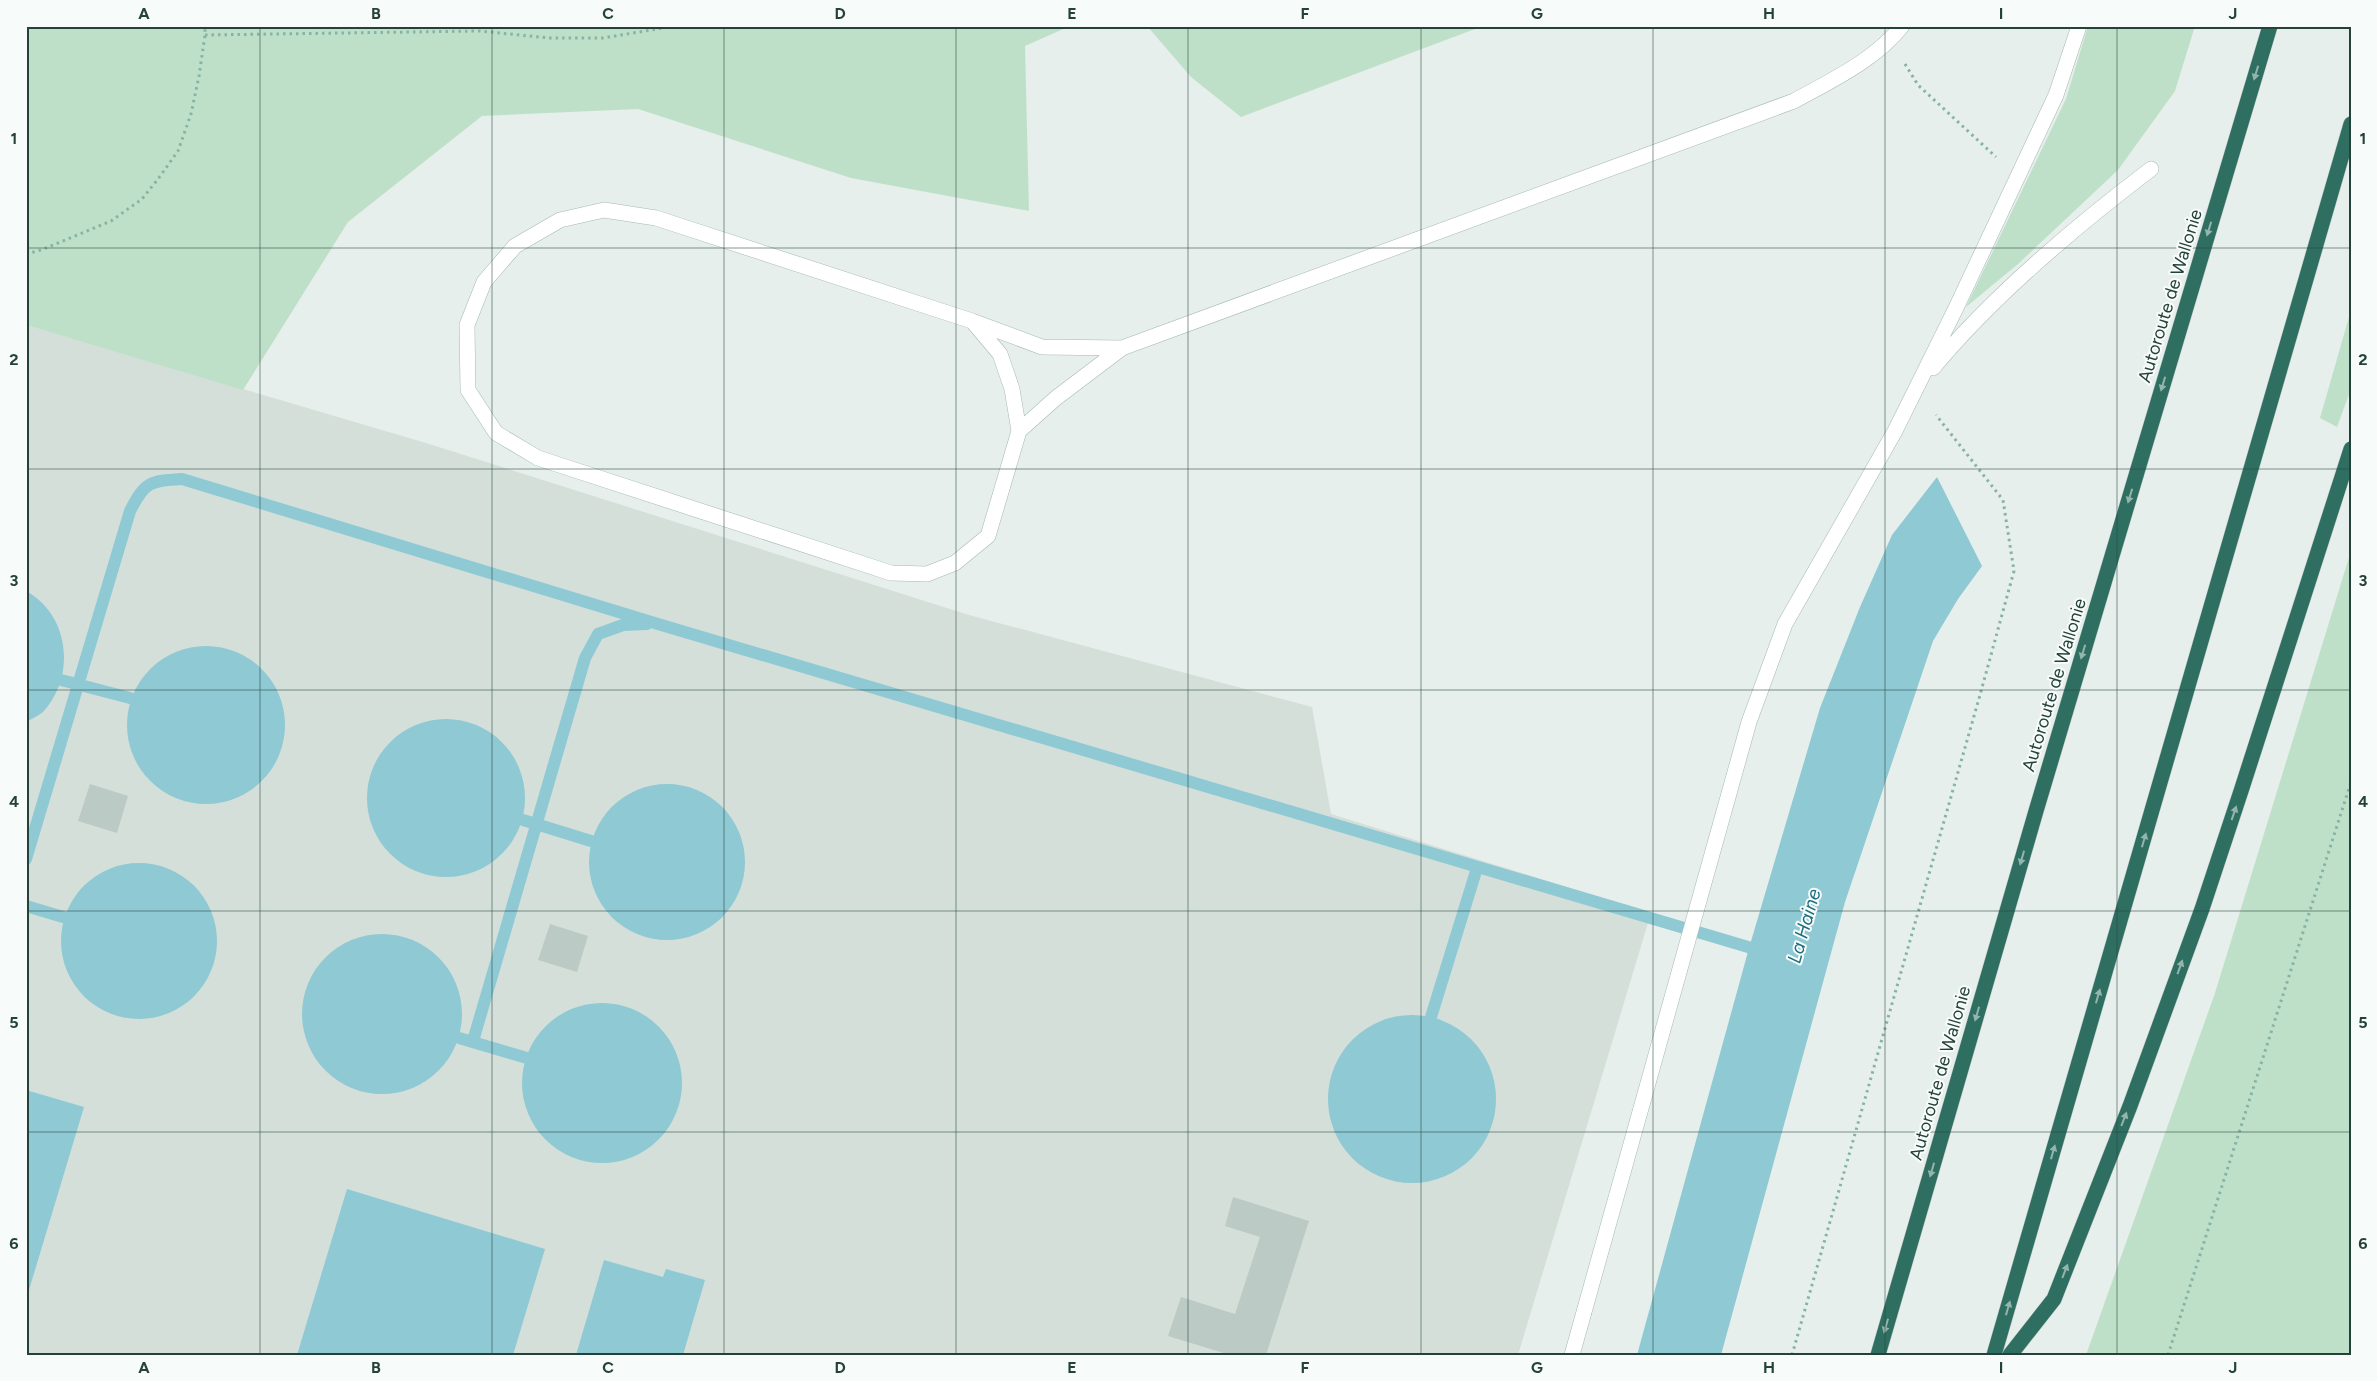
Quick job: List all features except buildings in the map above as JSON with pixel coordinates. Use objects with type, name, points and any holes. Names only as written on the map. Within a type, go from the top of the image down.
[{"type":"highway","name":"Autoroute de Wallonie","points":[[1878,1355],[2039,802],[2270,26]]},
{"type":"highway","points":[[1994,1355],[2351,124]]},
{"type":"highway","points":[[2010,1355],[2054,1300],[2130,1106],[2220,853],[2351,449]]},
{"type":"street","points":[[1572,1355],[1749,722],[1786,624],[1916,388],[2056,96],[2079,26]]},
{"type":"street","points":[[1019,431],[1056,398],[1122,348],[1794,101],[1855,67],[1899,30]]},
{"type":"street","points":[[1916,388],[1969,327],[2105,205],[2151,169]]},
{"type":"street","points":[[972,321],[1000,354],[1012,388],[1019,431],[988,536],[955,563],[927,574],[891,573],[538,458],[496,433],[468,390],[467,325],[484,282],[515,246],[560,220],[604,210],[656,218],[972,321],[1042,347],[1122,348]]},
{"type":"path","points":[[26,254],[41,250],[111,220],[142,199],[153,186],[178,151],[191,114],[205,26]]},
{"type":"path","points":[[205,35],[480,31],[549,38],[603,38],[675,26]]},
{"type":"path","points":[[1899,30],[1902,58],[1918,85],[1997,158],[2005,169],[2007,184],[2004,206]]},
{"type":"path","points":[[1792,1355],[2014,571],[2003,500],[1916,388]]},
{"type":"path","points":[[2168,1355],[2351,782]]},
{"type":"shaded area","points":[[26,325],[426,443],[969,615],[1312,707],[1331,814],[1651,913],[1518,1355],[26,1355]]},
{"type":"green space","points":[[26,26],[1070,26],[1025,46],[1029,211],[851,178],[638,109],[482,116],[348,222],[243,390],[26,325]]},
{"type":"green space","points":[[1147,26],[1483,26],[1241,117],[1191,77]]},
{"type":"green space","points":[[2088,26],[2195,26],[2175,91],[2118,170],[2018,264],[1966,307],[2066,99]]},
{"type":"green space","points":[[2351,310],[2351,389],[2337,427],[2320,418]]},
{"type":"green space","points":[[2351,551],[2351,1355],[2086,1355],[2215,993]]},
{"type":"water","name":"La Haine","points":[[1937,477],[1982,566],[1958,599],[1933,641],[1845,902],[1721,1355],[1637,1355],[1749,948],[1820,708],[1860,607],[1892,535]]},
{"type":"water","points":[[26,591],[41,602],[52,615],[59,630],[64,664],[54,697],[43,712],[26,722]]},
{"type":"water","points":[[206,646],[236,652],[250,659],[262,669],[272,681],[279,695],[285,725],[279,755],[272,769],[262,781],[250,791],[236,798],[206,804],[176,798],[162,791],[150,781],[140,769],[133,755],[127,725],[133,695],[140,681],[150,669],[162,659],[176,652]]},
{"type":"water","points":[[446,719],[476,725],[502,742],[519,768],[525,798],[519,828],[502,854],[476,871],[446,877],[416,871],[390,854],[373,828],[367,798],[373,768],[390,742],[416,725]]},
{"type":"water","points":[[667,784],[697,790],[710,797],[722,807],[732,819],[739,832],[745,862],[739,892],[732,905],[722,917],[710,927],[697,934],[667,940],[637,934],[624,927],[612,917],[602,905],[595,892],[589,862],[595,832],[602,819],[612,807],[624,797],[637,790]]},
{"type":"water","points":[[131,863],[147,863],[162,866],[176,872],[189,880],[200,891],[214,918],[217,941],[216,956],[208,978],[200,991],[189,1002],[162,1016],[147,1019],[131,1019],[116,1016],[102,1010],[89,1002],[78,991],[64,964],[61,949],[61,933],[64,918],[70,904],[78,891],[89,880],[116,866]]},
{"type":"water","points":[[382,934],[413,940],[433,952],[444,963],[456,983],[462,1014],[456,1045],[444,1065],[433,1076],[413,1088],[382,1094],[351,1088],[331,1076],[320,1065],[308,1045],[302,1014],[308,983],[320,963],[331,952],[351,940]]},
{"type":"water","points":[[594,1003],[610,1003],[640,1012],[659,1026],[676,1052],[682,1075],[682,1091],[676,1114],[659,1140],[640,1154],[625,1160],[610,1163],[594,1163],[564,1154],[540,1134],[531,1121],[525,1106],[522,1091],[522,1075],[531,1045],[551,1021],[564,1012],[579,1006]]},
{"type":"water","points":[[1412,1015],[1436,1019],[1451,1025],[1465,1034],[1477,1046],[1486,1060],[1492,1075],[1496,1099],[1492,1123],[1486,1138],[1477,1152],[1465,1164],[1451,1173],[1436,1179],[1412,1183],[1388,1179],[1373,1173],[1359,1164],[1347,1152],[1338,1138],[1332,1123],[1328,1099],[1332,1075],[1338,1060],[1347,1046],[1359,1034],[1373,1025],[1388,1019]]},
{"type":"water","points":[[26,1090],[84,1107],[26,1300]]},
{"type":"water","points":[[347,1189],[545,1249],[513,1355],[297,1355]]},
{"type":"water","points":[[604,1260],[663,1277],[666,1269],[705,1280],[683,1355],[576,1355]]},
{"type":"waterway","points":[[26,859],[130,511],[140,494],[149,485],[155,482],[182,479],[658,624],[1765,952]]},
{"type":"waterway","points":[[473,1041],[585,658],[598,634],[623,625],[647,624]]},
{"type":"waterway","points":[[61,680],[130,698]]},
{"type":"waterway","points":[[523,820],[591,841]]},
{"type":"waterway","points":[[1431,1017],[1477,868]]},
{"type":"waterway","points":[[26,906],[63,917]]},
{"type":"waterway","points":[[459,1038],[527,1058]]}]
